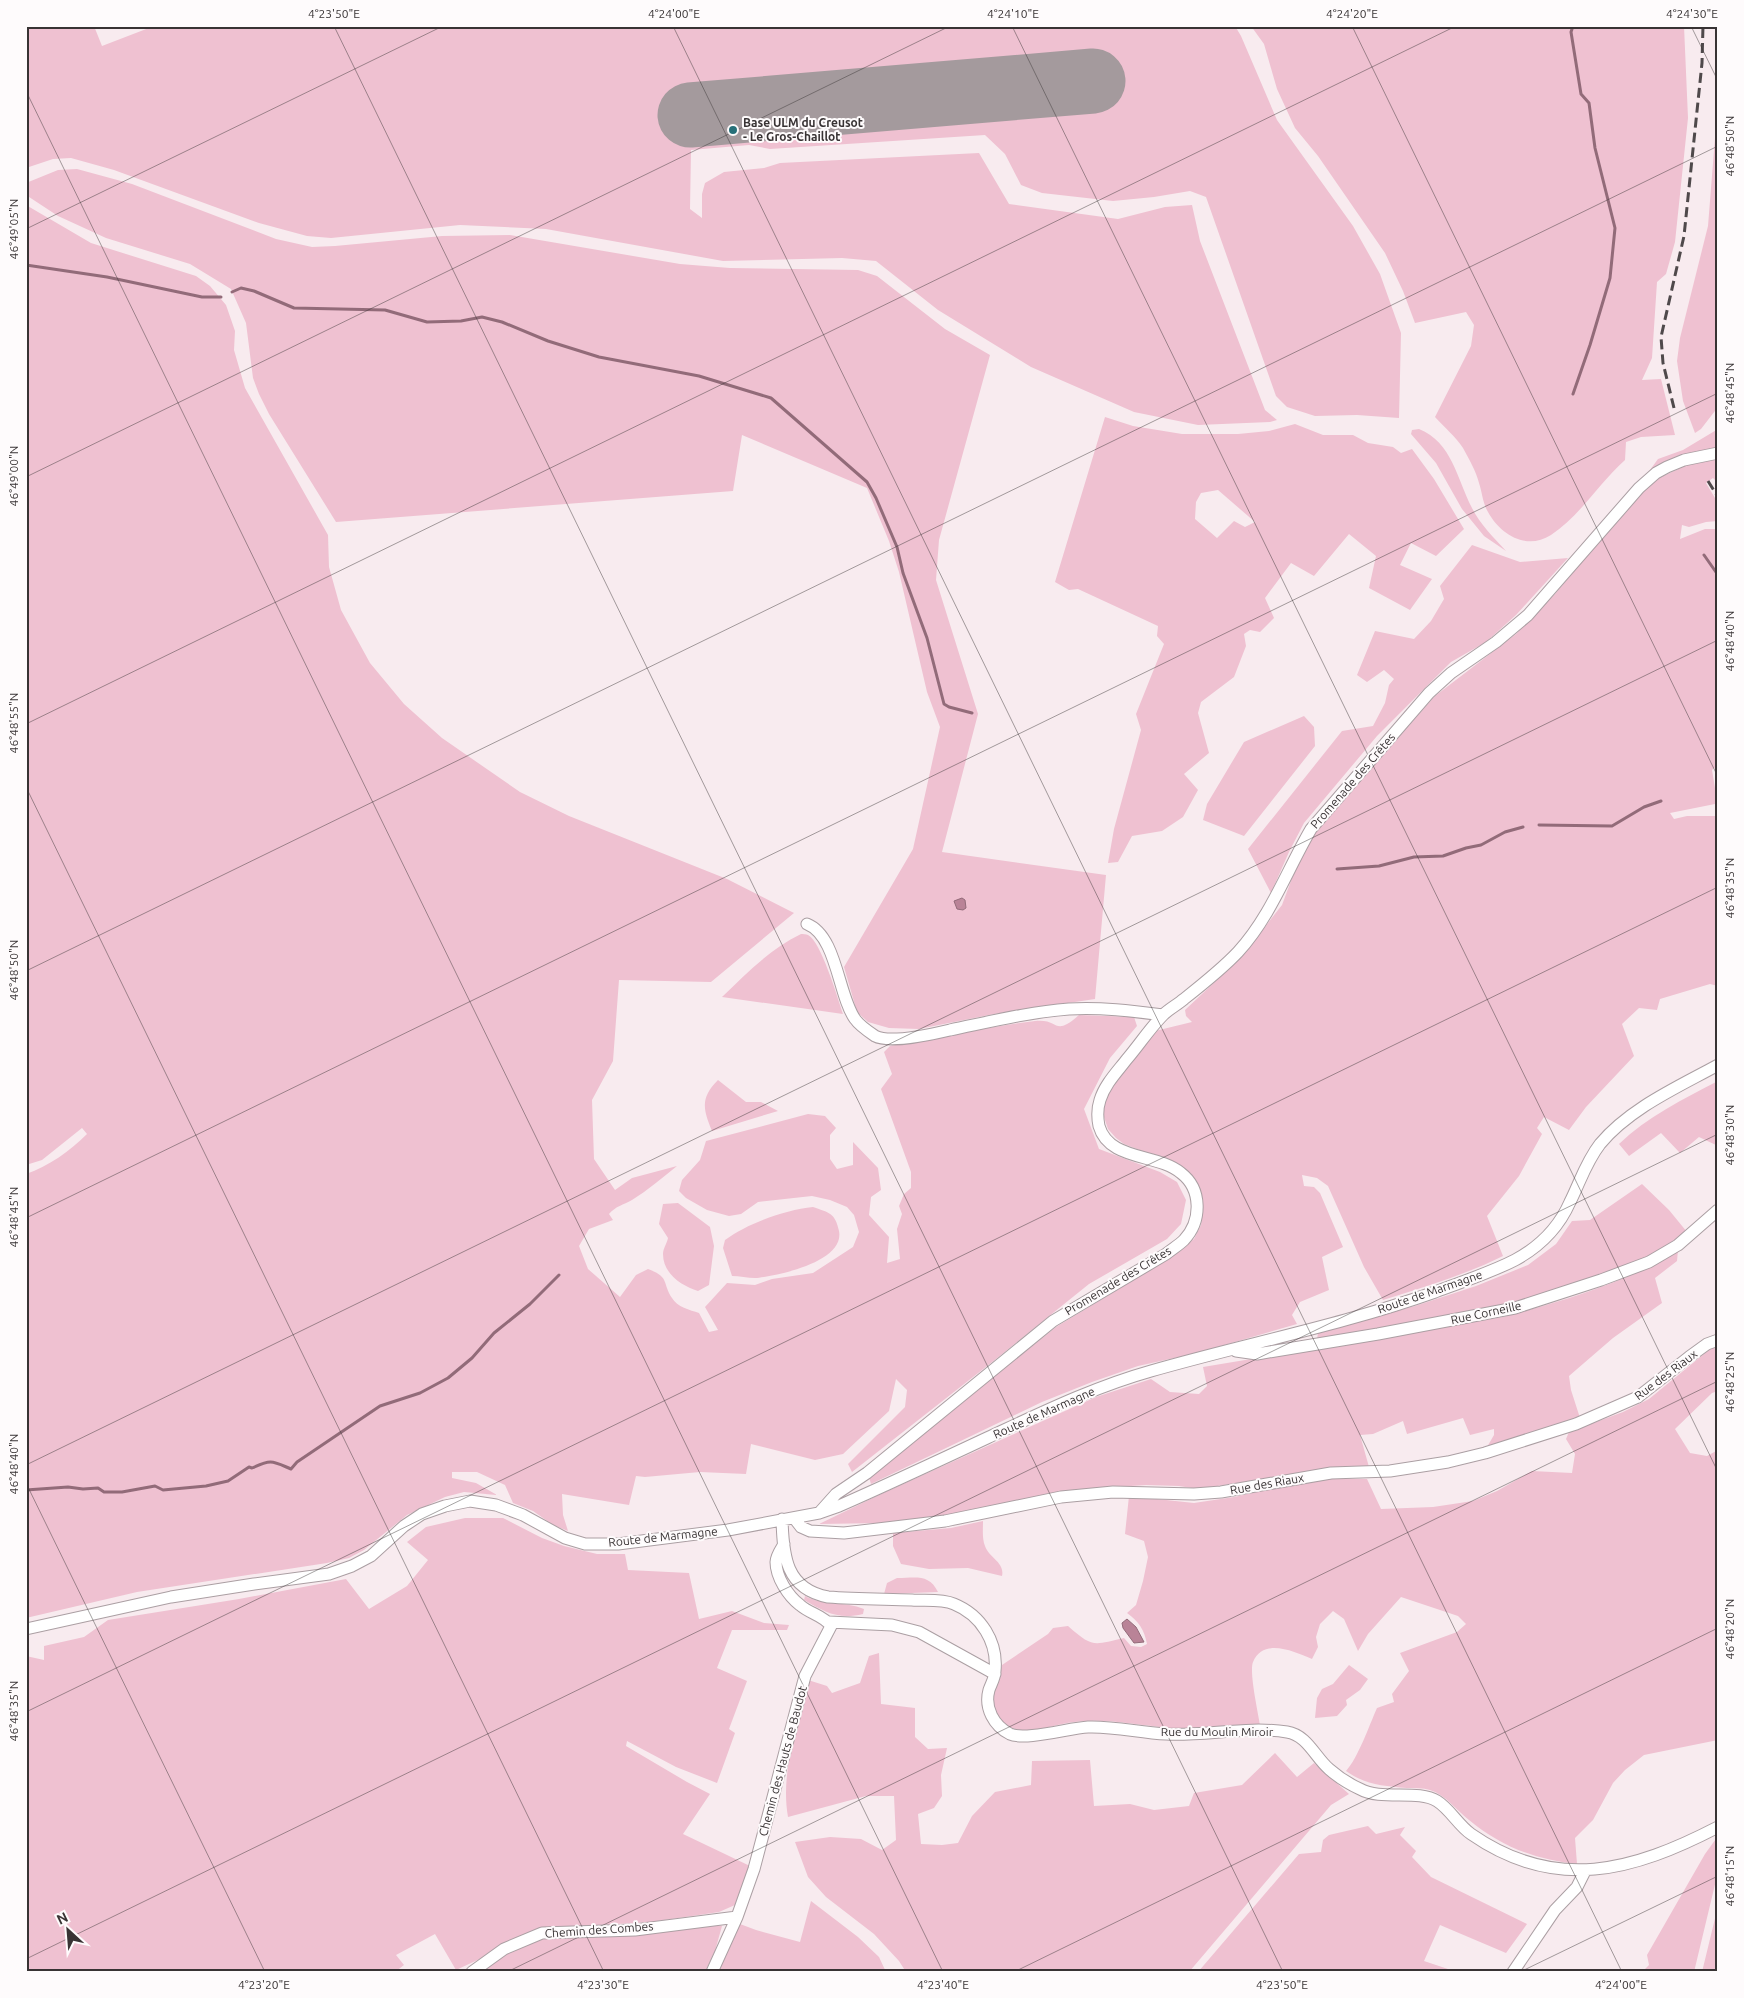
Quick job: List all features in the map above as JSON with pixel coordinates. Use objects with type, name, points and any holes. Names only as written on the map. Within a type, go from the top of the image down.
[{"type":"street","name":"Promenade des Crêtes","points":[[819,1513],[836,1494],[867,1473],[1053,1321],[1166,1254],[1183,1241],[1192,1230],[1197,1212],[1197,1197],[1191,1185],[1181,1173],[1162,1163],[1127,1153],[1103,1137],[1097,1111],[1101,1097],[1112,1078],[1163,1015],[1210,978],[1238,951],[1269,910],[1311,828],[1429,693],[1451,673],[1496,642],[1528,614],[1568,571],[1619,510],[1656,473],[1684,460],[1718,453]]},
{"type":"street","points":[[806,924],[815,927],[831,953],[855,1020],[880,1038],[906,1038],[1013,1017],[1070,1009],[1122,1010],[1163,1015]]},
{"type":"street","name":"Route de Marmagne","points":[[26,1629],[171,1597],[329,1574],[371,1556],[404,1526],[422,1514],[445,1506],[470,1501],[496,1505],[523,1515],[565,1538],[585,1544],[618,1544],[728,1530],[819,1513],[840,1506],[1060,1404],[1107,1385],[1409,1301],[1460,1283],[1515,1260],[1536,1246],[1559,1222],[1569,1205],[1587,1164],[1600,1144],[1616,1128],[1660,1097],[1718,1065]]},
{"type":"street","name":"Rue Corneille","points":[[1231,1350],[1257,1354],[1378,1334],[1515,1308],[1601,1280],[1648,1262],[1678,1245],[1718,1210]]},
{"type":"street","name":"Rue des Riaux","points":[[794,1518],[801,1527],[810,1532],[844,1534],[952,1520],[1061,1497],[1113,1492],[1194,1494],[1221,1492],[1331,1473],[1390,1471],[1448,1462],[1485,1453],[1576,1424],[1638,1397],[1707,1344],[1718,1340]]},
{"type":"street","name":"Rue du Moulin Miroir","points":[[782,1519],[786,1560],[794,1579],[815,1595],[952,1603],[977,1619],[990,1638],[996,1657],[995,1674],[988,1693],[987,1704],[990,1713],[1002,1728],[1017,1736],[1102,1726],[1166,1734],[1253,1731],[1289,1732],[1303,1738],[1328,1768],[1363,1791],[1436,1800],[1470,1834],[1497,1850],[1520,1859],[1570,1870],[1585,1871],[1618,1866],[1649,1858],[1683,1845],[1718,1827]]},
{"type":"street","points":[[784,1544],[776,1561],[779,1576],[790,1595],[800,1606],[829,1622],[892,1625],[919,1632],[995,1674]]},
{"type":"street","name":"Chemin des Hauts de Baudot","points":[[712,1972],[737,1917],[754,1870],[805,1676],[831,1626],[829,1622]]},
{"type":"street","points":[[1513,1972],[1555,1910],[1578,1887],[1585,1871]]},
{"type":"street","name":"Chemin des Combes","points":[[472,1972],[504,1949],[542,1933],[635,1930],[737,1917]]},
{"type":"shaded area","points":[[26,26],[94,26],[102,46],[154,26],[1235,26],[1277,120],[1353,226],[1380,274],[1401,333],[1399,418],[1357,415],[1315,416],[1287,407],[1276,396],[1206,197],[1190,191],[1113,201],[1042,193],[1021,185],[1005,154],[985,135],[770,149],[749,145],[691,150],[690,209],[702,218],[702,194],[705,183],[724,172],[764,168],[780,163],[979,153],[1009,204],[1118,219],[1165,207],[1192,205],[1200,241],[1265,410],[1277,420],[1270,422],[1198,425],[1134,412],[1031,367],[938,310],[876,261],[842,258],[723,261],[546,229],[460,225],[331,238],[307,236],[259,223],[114,170],[71,158],[53,159],[26,168]]},
{"type":"shaded area","points":[[1251,26],[1684,26],[1688,118],[1675,242],[1666,274],[1657,282],[1652,358],[1642,380],[1661,379],[1675,435],[1641,437],[1626,442],[1625,460],[1580,509],[1551,535],[1542,540],[1523,541],[1499,527],[1488,512],[1476,474],[1463,448],[1435,417],[1471,346],[1474,325],[1466,312],[1415,323],[1403,291],[1385,253],[1318,156],[1295,128],[1277,89],[1264,44]]},
{"type":"shaded area","points":[[1718,100],[1718,407],[1701,429],[1695,433],[1683,401],[1677,361],[1680,338],[1708,226]]},
{"type":"shaded area","points":[[77,169],[132,184],[276,239],[312,247],[442,236],[510,235],[680,264],[730,268],[858,270],[877,276],[945,329],[990,355],[939,540],[936,580],[978,714],[942,852],[1106,875],[1095,999],[994,1014],[919,1029],[889,1028],[868,1022],[857,1012],[844,967],[913,849],[940,727],[927,692],[899,572],[889,541],[867,488],[742,435],[733,491],[336,522],[269,414],[259,394],[253,378],[246,323],[231,289],[190,264],[106,238],[58,216],[26,195],[26,183],[58,170]]},
{"type":"shaded area","points":[[26,205],[91,243],[196,276],[210,286],[226,305],[235,331],[234,350],[245,388],[328,535],[329,567],[341,610],[370,663],[404,704],[442,738],[520,792],[569,816],[727,879],[794,913],[711,982],[619,980],[613,1061],[592,1100],[594,1159],[615,1190],[632,1178],[677,1166],[638,1196],[612,1211],[609,1214],[613,1220],[589,1229],[579,1246],[588,1269],[620,1297],[636,1275],[648,1269],[655,1272],[663,1278],[669,1293],[677,1304],[699,1313],[709,1332],[718,1330],[705,1307],[727,1283],[755,1285],[772,1279],[813,1273],[853,1247],[859,1232],[854,1215],[847,1207],[830,1200],[812,1196],[758,1202],[741,1214],[729,1216],[707,1210],[686,1198],[679,1191],[682,1180],[700,1160],[706,1141],[808,1114],[825,1116],[836,1128],[830,1135],[830,1159],[837,1169],[853,1165],[853,1142],[878,1168],[881,1190],[871,1197],[869,1215],[889,1237],[887,1263],[900,1259],[897,1229],[902,1214],[899,1206],[904,1194],[911,1188],[911,1172],[881,1089],[892,1074],[884,1052],[890,1046],[1017,1023],[1043,1021],[1060,1026],[1071,1022],[1079,1015],[1134,1017],[1137,1026],[1110,1058],[1084,1109],[1099,1149],[1160,1172],[1177,1182],[1186,1200],[1181,1224],[1167,1239],[1089,1284],[852,1472],[848,1464],[905,1407],[907,1390],[896,1379],[889,1411],[843,1454],[815,1460],[751,1444],[746,1474],[700,1472],[645,1477],[636,1476],[629,1505],[562,1494],[563,1515],[568,1531],[553,1525],[533,1511],[513,1503],[505,1485],[477,1472],[452,1472],[452,1478],[476,1483],[497,1495],[464,1492],[445,1497],[407,1515],[364,1550],[349,1558],[137,1592],[26,1618],[26,1174],[43,1167],[59,1157],[87,1134],[82,1128],[42,1160],[26,1165]]},
{"type":"shaded area","points":[[1105,417],[1133,426],[1182,434],[1238,434],[1269,431],[1295,424],[1323,435],[1353,435],[1368,443],[1393,447],[1401,453],[1412,449],[1434,479],[1464,529],[1436,556],[1411,543],[1400,565],[1432,579],[1410,610],[1369,588],[1376,556],[1349,534],[1314,576],[1291,563],[1265,598],[1274,618],[1260,632],[1250,630],[1244,634],[1246,646],[1234,677],[1201,702],[1198,713],[1209,753],[1184,774],[1198,790],[1183,817],[1162,831],[1132,836],[1118,862],[1108,863],[1114,829],[1141,730],[1136,714],[1164,644],[1157,636],[1158,626],[1078,589],[1069,590],[1055,582]],"holes":[[[1218,490],[1255,522],[1245,527],[1234,521],[1217,538],[1195,519],[1196,502],[1201,493]]]},
{"type":"shaded area","points":[[1419,429],[1430,435],[1446,452],[1475,514],[1506,551],[1484,536],[1462,509],[1436,463],[1411,434],[1412,430]]},
{"type":"shaded area","points":[[1718,429],[1718,447],[1674,459],[1650,470],[1658,459],[1683,450]]},
{"type":"shaded area","points":[[1718,459],[1718,483],[1713,478],[1706,483],[1718,503],[1718,521],[1689,527],[1682,525],[1680,539],[1705,529],[1718,529],[1718,765],[1712,770],[1716,794],[1715,804],[1670,813],[1674,819],[1687,816],[1718,816],[1718,986],[1710,984],[1660,999],[1657,1010],[1639,1008],[1622,1024],[1634,1056],[1586,1107],[1569,1130],[1544,1117],[1537,1128],[1542,1134],[1519,1176],[1487,1216],[1503,1256],[1459,1275],[1383,1300],[1364,1267],[1328,1186],[1317,1178],[1302,1175],[1304,1186],[1314,1187],[1320,1193],[1343,1247],[1322,1257],[1329,1290],[1300,1302],[1292,1315],[1297,1324],[1197,1353],[1138,1366],[1092,1382],[1042,1402],[871,1484],[869,1477],[1056,1327],[1173,1256],[1194,1239],[1201,1225],[1203,1207],[1199,1187],[1186,1170],[1171,1162],[1124,1144],[1108,1129],[1101,1108],[1114,1083],[1155,1031],[1192,1022],[1186,1016],[1185,1010],[1238,960],[1282,905],[1298,862],[1314,833],[1435,696],[1516,634],[1555,594],[1640,492],[1659,478],[1687,465]]},
{"type":"shaded area","points":[[1472,545],[1520,562],[1568,558],[1516,615],[1486,642],[1451,662],[1377,736],[1304,823],[1271,893],[1248,849],[1342,731],[1373,726],[1385,703],[1389,685],[1394,679],[1384,670],[1367,682],[1357,675],[1375,631],[1414,639],[1431,621],[1444,599],[1440,586]]},
{"type":"shaded area","points":[[1304,716],[1314,727],[1315,746],[1244,836],[1203,820],[1207,804],[1244,742]]},
{"type":"shaded area","points":[[962,898],[965,900],[966,908],[963,910],[957,909],[954,901]]},
{"type":"shaded area","points":[[801,934],[808,935],[818,948],[843,1014],[722,997],[769,954]]},
{"type":"shaded area","points":[[718,1080],[746,1102],[761,1102],[778,1111],[712,1131],[705,1110],[705,1104],[708,1092]]},
{"type":"shaded area","points":[[1718,1081],[1718,1146],[1699,1137],[1680,1153],[1661,1133],[1629,1156],[1619,1144],[1653,1117]]},
{"type":"shaded area","points":[[1642,1184],[1669,1210],[1687,1232],[1677,1242],[1629,1266],[1513,1306],[1317,1340],[1318,1332],[1415,1306],[1476,1286],[1528,1265],[1556,1244],[1572,1221],[1590,1220]]},
{"type":"shaded area","points":[[678,1203],[710,1227],[714,1246],[709,1285],[698,1291],[674,1278],[666,1268],[664,1261],[663,1252],[668,1238],[659,1224],[663,1204]]},
{"type":"shaded area","points":[[813,1207],[828,1212],[836,1220],[839,1231],[838,1242],[832,1251],[808,1265],[779,1274],[755,1278],[732,1276],[723,1248],[725,1240],[767,1218]]},
{"type":"shaded area","points":[[1678,1250],[1677,1261],[1655,1278],[1662,1303],[1613,1338],[1569,1376],[1571,1390],[1580,1418],[1487,1447],[1494,1435],[1494,1429],[1470,1435],[1463,1418],[1407,1434],[1403,1421],[1373,1434],[1360,1435],[1369,1467],[1263,1479],[1198,1489],[1179,1486],[1146,1485],[1086,1489],[1040,1496],[950,1517],[883,1523],[819,1524],[883,1493],[1096,1397],[1151,1379],[1170,1392],[1199,1394],[1207,1386],[1203,1367],[1503,1317],[1593,1290],[1638,1272]]},
{"type":"shaded area","points":[[1718,1346],[1718,1391],[1712,1393],[1675,1429],[1690,1453],[1707,1456],[1718,1450],[1718,1740],[1644,1755],[1625,1770],[1613,1783],[1593,1820],[1575,1838],[1577,1864],[1547,1859],[1506,1844],[1481,1829],[1436,1792],[1421,1788],[1375,1784],[1353,1776],[1346,1771],[1359,1750],[1377,1708],[1394,1702],[1392,1694],[1409,1671],[1400,1653],[1457,1632],[1466,1624],[1458,1616],[1401,1597],[1368,1634],[1358,1651],[1344,1619],[1333,1611],[1320,1624],[1316,1637],[1318,1647],[1312,1659],[1280,1648],[1264,1650],[1258,1654],[1253,1662],[1252,1674],[1260,1725],[1169,1728],[1110,1721],[1086,1721],[1021,1730],[1005,1724],[995,1712],[993,1696],[1002,1665],[1048,1634],[1053,1628],[1068,1626],[1083,1638],[1094,1643],[1124,1638],[1131,1646],[1141,1647],[1147,1644],[1140,1626],[1127,1613],[1136,1605],[1148,1557],[1144,1541],[1125,1534],[1129,1496],[1194,1503],[1234,1497],[1296,1483],[1328,1479],[1367,1479],[1381,1509],[1433,1507],[1473,1501],[1497,1491],[1532,1471],[1572,1473],[1575,1454],[1566,1439],[1569,1432],[1623,1412],[1649,1399],[1710,1349]]},
{"type":"shaded area","points":[[465,1518],[503,1518],[542,1538],[564,1546],[597,1554],[625,1554],[628,1570],[689,1573],[699,1619],[732,1611],[764,1623],[789,1625],[787,1630],[732,1630],[717,1668],[747,1681],[729,1729],[735,1733],[717,1783],[676,1767],[627,1741],[626,1746],[710,1794],[683,1834],[750,1866],[735,1905],[719,1912],[651,1922],[547,1928],[456,1970],[435,1934],[396,1955],[404,1965],[395,1972],[26,1972],[26,1656],[44,1660],[44,1646],[84,1637],[108,1620],[239,1599],[346,1579],[369,1609],[407,1586],[428,1560],[407,1542],[426,1527]]},
{"type":"shaded area","points":[[983,1521],[985,1546],[1001,1567],[1002,1576],[968,1568],[929,1569],[901,1564],[893,1546],[893,1533],[951,1528]]},
{"type":"shaded area","points":[[916,1577],[926,1579],[938,1592],[884,1594],[887,1583],[897,1578]]},
{"type":"shaded area","points":[[805,1596],[819,1601],[864,1609],[863,1614],[846,1616],[832,1614],[804,1600]]},
{"type":"shaded area","points":[[1127,1619],[1136,1627],[1144,1642],[1134,1643],[1123,1628],[1122,1623]]},
{"type":"shaded area","points":[[879,1653],[881,1704],[915,1708],[915,1737],[928,1749],[947,1748],[941,1775],[942,1796],[934,1808],[918,1814],[921,1844],[942,1845],[958,1843],[972,1816],[995,1792],[1031,1785],[1032,1761],[1090,1760],[1094,1806],[1130,1804],[1154,1810],[1189,1806],[1194,1793],[1242,1785],[1275,1753],[1297,1777],[1314,1763],[1349,1794],[1331,1805],[1189,1972],[906,1972],[899,1961],[874,1934],[826,1897],[808,1877],[795,1842],[830,1837],[861,1839],[882,1850],[896,1840],[894,1796],[866,1796],[788,1817],[786,1800],[786,1783],[791,1748],[808,1680],[827,1686],[832,1693],[860,1683],[869,1656]]},
{"type":"shaded area","points":[[1349,1665],[1368,1679],[1360,1690],[1346,1700],[1347,1705],[1337,1716],[1315,1718],[1317,1698],[1322,1689],[1333,1684]]},
{"type":"shaded area","points":[[1368,1826],[1376,1834],[1405,1827],[1400,1835],[1416,1851],[1412,1857],[1431,1877],[1527,1924],[1506,1953],[1440,1925],[1424,1961],[1457,1972],[1198,1972],[1299,1854],[1321,1852],[1323,1840],[1329,1835]]},
{"type":"shaded area","points":[[1718,1836],[1718,1872],[1694,1972],[1642,1972],[1649,1965],[1647,1955],[1705,1854]]},
{"type":"shaded area","points":[[811,1901],[858,1937],[879,1957],[886,1972],[718,1972],[740,1924],[800,1942]]},
{"type":"shaded area","points":[[1718,1906],[1718,1972],[1702,1972]]},
{"type":"shaded area","points":[[712,1925],[722,1926],[715,1951],[705,1972],[484,1972],[486,1967],[507,1952],[543,1939],[607,1937]]},
{"type":"waterway","points":[[1573,26],[1571,32],[1581,94],[1589,103],[1595,148],[1615,228],[1610,278],[1573,394]]},
{"type":"waterway","points":[[26,265],[107,277],[202,297],[221,297]]},
{"type":"waterway","points":[[232,292],[241,288],[254,291],[294,308],[385,310],[427,322],[461,321],[482,317],[502,322],[548,341],[599,357],[699,376],[771,398],[867,482],[897,547],[903,573],[927,638],[944,704],[972,713]]},
{"type":"waterway","points":[[1704,555],[1718,575]]},
{"type":"waterway","points":[[1539,825],[1612,826],[1644,807],[1661,801]]},
{"type":"waterway","points":[[1337,869],[1379,866],[1414,857],[1443,856],[1481,845],[1505,832],[1523,827]]},
{"type":"waterway","points":[[26,1490],[68,1487],[98,1488],[104,1492],[122,1492],[155,1486],[163,1490],[206,1486],[228,1481],[249,1467],[252,1468],[268,1462],[291,1469],[297,1462],[380,1406],[420,1393],[448,1378],[472,1358],[494,1333],[530,1304],[559,1275]]},
{"type":"runway","points":[[690,115],[1093,81]]},
{"type":"railway","points":[[1674,408],[1663,363],[1661,337],[1684,236],[1702,63],[1703,26]]},
{"type":"railway","points":[[1708,481],[1718,497]]},
{"type":"place","name":"Base ULM du Creusot - Le Gros-Chaillot","points":[[733,130]]}]
